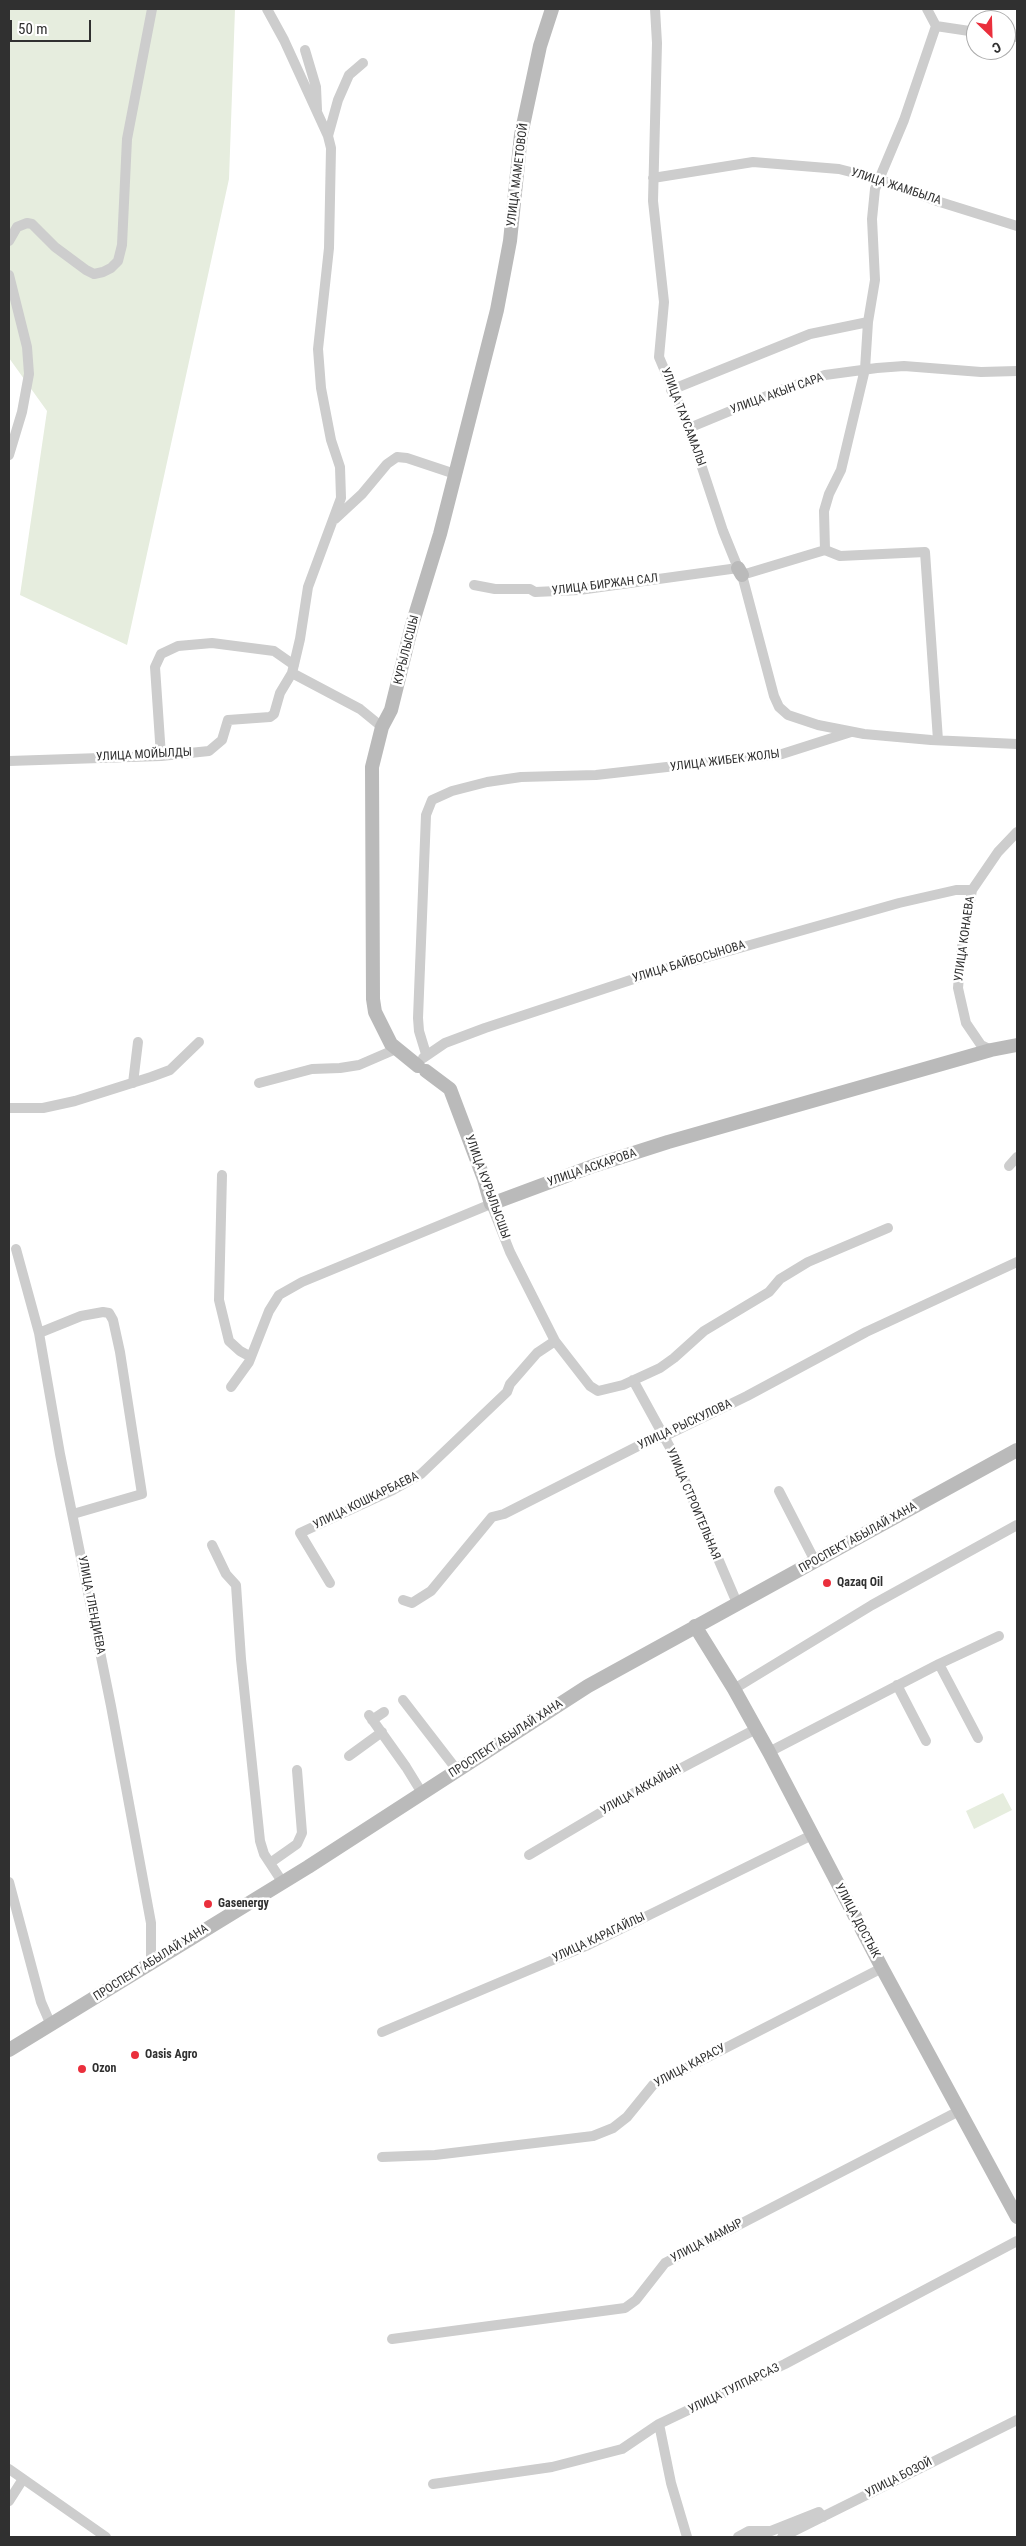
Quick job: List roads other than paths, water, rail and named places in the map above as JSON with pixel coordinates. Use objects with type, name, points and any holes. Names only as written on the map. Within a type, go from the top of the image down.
[{"type":"street","points":[[9,241],[17,227],[27,223],[32,224],[54,248],[94,274],[111,268],[118,261],[122,245],[127,139],[152,9]]},
{"type":"street","points":[[266,9],[284,40],[332,148],[330,248],[318,349],[321,388],[331,440],[340,467],[341,498],[308,587],[293,669]]},
{"type":"street","name":"УЛИЦА МАМЕТОВОЙ","points":[[502,285],[513,215],[521,135],[540,46],[552,9]]},
{"type":"street","name":"УЛИЦА ТАУСАМАЛЫ","points":[[655,9],[657,42],[653,178],[657,246],[664,302],[660,357],[671,390],[689,428],[723,531],[740,572],[774,696],[779,707],[788,715],[799,719],[852,732]]},
{"type":"street","points":[[825,550],[824,511],[829,494],[841,470],[865,369],[868,322],[875,280],[872,219],[878,179],[904,120],[936,26],[927,9]]},
{"type":"street","points":[[936,26],[966,30]]},
{"type":"street","points":[[305,50],[316,87],[316,111]]},
{"type":"street","points":[[328,136],[338,100],[349,75],[363,63]]},
{"type":"street","name":"УЛИЦА ЖАМБЫЛА","points":[[653,178],[753,162],[839,169],[878,179],[940,202],[1017,226]]},
{"type":"street","points":[[9,274],[28,347],[29,374],[22,412],[9,455]]},
{"type":"street","name":"КУРЫЛЫСШЫ","points":[[379,1020],[373,999],[374,873],[372,767],[382,728],[391,710],[412,625],[425,588],[502,285]]},
{"type":"street","points":[[671,390],[756,354],[810,334],[868,322]]},
{"type":"street","name":"УЛИЦА АКЫН САРА","points":[[689,428],[808,380],[865,369],[904,366],[981,372],[1017,371]]},
{"type":"street","points":[[334,519],[362,494],[387,464],[396,457],[407,458],[455,474]]},
{"type":"street","name":"УЛИЦА БИРЖАН САЛ","points":[[474,585],[495,589],[530,589],[535,592],[580,590],[740,572],[825,550],[840,556],[925,552],[938,740]]},
{"type":"street","points":[[161,756],[155,667],[161,654],[178,646],[212,643],[274,651],[293,669],[360,709],[382,728]]},
{"type":"street","name":"УЛИЦА МОЙЫЛДЫ","points":[[9,760],[161,756],[209,750],[222,740],[228,720],[270,717],[276,711],[280,693],[293,669]]},
{"type":"street","name":"УЛИЦА ЖИБЕК ЖОЛЫ","points":[[423,1064],[418,1018],[426,815],[432,800],[478,785],[521,777],[596,775],[782,754],[852,732],[938,740],[1017,744]]},
{"type":"street","name":"УЛИЦА КОНАЕВА","points":[[991,1050],[981,1045],[966,1023],[958,988],[966,921],[972,890],[998,852],[1017,832]]},
{"type":"street","name":"УЛИЦА БАЙБОСЫНОВА","points":[[423,1064],[445,1044],[486,1028],[710,955],[899,903],[956,890],[972,890]]},
{"type":"street","name":"УЛИЦА КУРЫЛЫСШЫ","points":[[379,1020],[384,1032],[396,1049],[423,1064],[450,1089],[510,1252],[554,1341],[590,1386],[598,1391],[611,1389],[633,1380]]},
{"type":"street","points":[[133,1083],[138,1042]]},
{"type":"street","points":[[9,1108],[43,1108],[81,1100],[133,1083],[170,1070],[199,1042]]},
{"type":"street","name":"УЛИЦА АСКАРОВА","points":[[231,1387],[251,1357],[269,1311],[279,1295],[302,1282],[491,1204],[593,1166],[658,1145],[1017,1044]]},
{"type":"street","points":[[259,1083],[312,1069],[359,1065],[396,1049]]},
{"type":"street","points":[[1009,1166],[1017,1157]]},
{"type":"street","points":[[222,1175],[220,1300],[229,1341],[240,1351],[251,1357]]},
{"type":"street","points":[[633,1380],[674,1358],[704,1331],[770,1292],[780,1279],[808,1262],[888,1228]]},
{"type":"street","name":"УЛИЦА ТЛЕНДИЕВА","points":[[16,1249],[39,1333],[60,1454],[151,1923],[151,1963]]},
{"type":"street","name":"УЛИЦА РЫСКУЛОВА","points":[[403,1600],[412,1602],[431,1591],[492,1518],[504,1514],[650,1440],[664,1438],[748,1396],[866,1332],[1017,1262]]},
{"type":"street","points":[[39,1333],[81,1316],[103,1312],[109,1313],[113,1320],[120,1352],[142,1494],[73,1514]]},
{"type":"street","name":"УЛИЦА КОШКАРБАЕВА","points":[[330,1583],[300,1533],[393,1490],[421,1474],[507,1392],[510,1384],[537,1354],[554,1341]]},
{"type":"street","name":"УЛИЦА СТРОИТЕЛЬНАЯ","points":[[633,1380],[673,1453],[736,1603]]},
{"type":"street","name":"ПРОСПЕКТ АБЫЛАЙ ХАНА","points":[[9,2050],[283,1883],[588,1686],[1017,1450]]},
{"type":"street","points":[[779,1491],[815,1561]]},
{"type":"street","points":[[734,1689],[872,1605],[1017,1525]]},
{"type":"street","points":[[212,1545],[226,1574],[236,1586],[241,1659],[260,1842],[264,1854],[283,1883]]},
{"type":"street","name":"УЛИЦА ДОСТЫК","points":[[695,1626],[734,1689],[769,1752],[882,1968],[1017,2216]]},
{"type":"street","points":[[769,1752],[897,1685],[999,1636]]},
{"type":"street","points":[[940,1664],[978,1738]]},
{"type":"street","points":[[897,1685],[926,1741]]},
{"type":"street","points":[[403,1700],[457,1770]]},
{"type":"street","points":[[384,1712],[370,1718],[382,1732],[422,1793]]},
{"type":"street","name":"УЛИЦА АККАЙЫН","points":[[529,1855],[632,1794],[756,1729]]},
{"type":"street","points":[[349,1756],[382,1732]]},
{"type":"street","points":[[270,1863],[296,1844],[302,1833],[297,1770]]},
{"type":"street","name":"УЛИЦА КАРАГАЙЛЫ","points":[[382,2032],[586,1946],[812,1835]]},
{"type":"street","points":[[9,1882],[41,2002],[51,2025]]},
{"type":"street","name":"УЛИЦА КАРАСУ","points":[[382,2157],[435,2155],[593,2136],[613,2128],[627,2117],[652,2085],[882,1968]]},
{"type":"street","name":"УЛИЦА МАМЫР","points":[[392,2340],[625,2308],[636,2300],[665,2263],[959,2111]]},
{"type":"street","name":"УЛИЦА ТУЛПАРСАЗ","points":[[433,2484],[552,2467],[622,2449],[659,2424],[785,2364],[1017,2241]]},
{"type":"street","name":"УЛИЦА БОЗОЙ","points":[[782,2537],[1017,2420]]},
{"type":"street","points":[[659,2424],[671,2483],[686,2537]]},
{"type":"street","points":[[9,2469],[106,2537]]},
{"type":"street","points":[[9,2501],[23,2479]]},
{"type":"street","points":[[738,2537],[749,2531],[771,2531],[819,2512],[823,2517]]},
{"type":"place","name":"Qazaq Oil","points":[[827,1583]]},
{"type":"place","name":"Gasenergy","points":[[208,1904]]},
{"type":"place","name":"Oasis Agro","points":[[135,2055]]},
{"type":"place","name":"Ozon","points":[[82,2069]]}]
